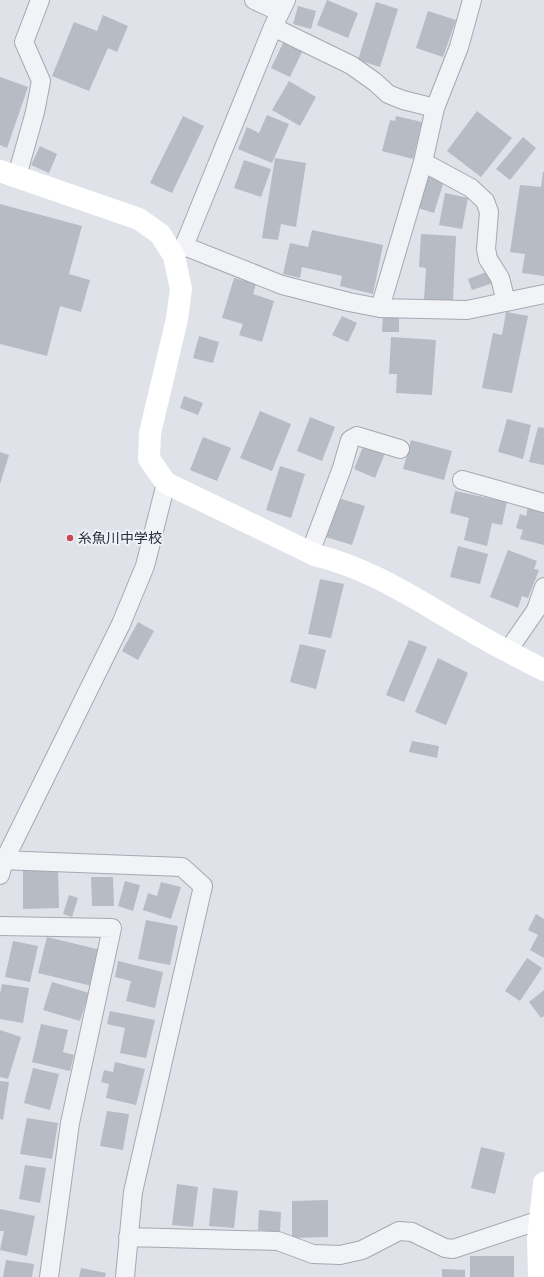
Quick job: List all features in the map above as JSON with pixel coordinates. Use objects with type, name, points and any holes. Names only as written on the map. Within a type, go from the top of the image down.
[{"type":"street","points":[[40,0],[24,42],[41,81],[35,112],[8,174],[139,219],[160,234],[179,251],[282,285],[349,302],[380,308],[467,310],[544,294]]},
{"type":"street","points":[[254,0],[283,6],[179,251],[182,289],[177,319],[150,433],[148,459],[166,483],[310,553],[338,561],[375,576],[507,652],[544,670]]},
{"type":"street","points":[[380,308],[423,162],[435,108],[460,47],[472,0]]},
{"type":"street","points":[[273,27],[351,65],[375,82],[388,94],[403,100],[435,108]]},
{"type":"street","points":[[423,162],[471,188],[485,201],[489,212],[486,249],[488,259],[500,278],[506,302]]},
{"type":"street","points":[[310,553],[342,468],[350,440],[357,436],[400,450]]},
{"type":"street","points":[[462,480],[544,503]]},
{"type":"street","points":[[124,1277],[133,1192],[203,886],[182,867],[1,865],[121,624],[145,566],[166,483]]},
{"type":"street","points":[[507,652],[536,610],[544,587]]},
{"type":"street","points":[[0,926],[112,928],[70,1123],[49,1277]]},
{"type":"street","points":[[539,1277],[538,1239],[544,1183]]},
{"type":"street","points":[[128,1237],[278,1241],[313,1254],[340,1255],[362,1250],[399,1232],[412,1232],[445,1248],[453,1249],[540,1220]]},
{"type":"building","points":[[327,0],[358,13],[348,38],[317,25]]},
{"type":"building","points":[[376,2],[398,9],[380,67],[358,60]]},
{"type":"building","points":[[298,6],[316,11],[311,29],[293,24]]},
{"type":"building","points":[[428,11],[456,20],[443,57],[416,48]]},
{"type":"building","points":[[103,15],[128,26],[117,52],[108,48],[89,91],[52,76],[74,22],[97,31]]},
{"type":"building","points":[[286,37],[305,46],[290,77],[271,68]]},
{"type":"building","points":[[0,77],[28,87],[7,148],[0,145]]},
{"type":"building","points":[[289,81],[316,97],[300,126],[272,110]]},
{"type":"building","points":[[477,111],[512,138],[481,177],[447,151]]},
{"type":"building","points":[[267,115],[289,124],[272,163],[238,149],[247,127],[259,133]]},
{"type":"building","points":[[183,116],[204,126],[172,193],[150,183]]},
{"type":"building","points":[[396,116],[422,122],[413,159],[382,151],[390,120],[395,121]]},
{"type":"building","points":[[523,137],[536,148],[510,180],[496,169]]},
{"type":"building","points":[[40,146],[57,154],[49,173],[31,165]]},
{"type":"building","points":[[275,158],[306,163],[296,227],[281,224],[278,240],[262,238]]},
{"type":"building","points":[[244,160],[271,169],[261,197],[234,188]]},
{"type":"building","points":[[543,172],[544,276],[522,273],[525,254],[510,252],[520,185],[541,187]]},
{"type":"building","points":[[428,176],[444,181],[434,213],[418,208]]},
{"type":"building","points":[[445,193],[468,198],[462,229],[439,225]]},
{"type":"building","points":[[0,204],[82,226],[69,274],[90,280],[81,312],[60,306],[47,356],[0,344]]},
{"type":"building","points":[[312,230],[383,245],[373,294],[340,286],[342,276],[302,267],[300,278],[283,274],[290,243],[308,247]]},
{"type":"building","points":[[421,234],[456,236],[453,301],[424,300],[426,268],[419,267]]},
{"type":"building","points":[[489,271],[493,283],[472,290],[468,279]]},
{"type":"building","points":[[234,278],[256,284],[253,294],[274,301],[262,342],[239,335],[243,324],[222,318]]},
{"type":"building","points":[[506,312],[528,316],[512,393],[482,388],[493,333],[502,335]]},
{"type":"building","points":[[342,316],[357,323],[348,342],[332,335]]},
{"type":"building","points":[[383,316],[399,316],[399,332],[382,332]]},
{"type":"building","points":[[199,336],[219,342],[213,363],[193,358]]},
{"type":"building","points":[[391,337],[436,340],[432,395],[396,393],[397,374],[389,374]]},
{"type":"building","points":[[184,396],[203,403],[198,415],[180,408]]},
{"type":"building","points":[[260,411],[291,424],[272,471],[240,458]]},
{"type":"building","points":[[310,417],[335,427],[322,461],[297,451]]},
{"type":"building","points":[[507,419],[531,425],[523,459],[498,452]]},
{"type":"building","points":[[538,427],[544,428],[544,465],[529,462]]},
{"type":"building","points":[[203,437],[231,448],[217,481],[190,470]]},
{"type":"building","points":[[411,440],[452,451],[444,480],[403,469]]},
{"type":"building","points":[[364,444],[385,453],[375,478],[354,469]]},
{"type":"building","points":[[0,452],[9,455],[0,484]]},
{"type":"building","points":[[280,466],[305,474],[291,518],[266,510]]},
{"type":"building","points":[[455,491],[507,502],[502,525],[492,523],[487,546],[464,540],[469,518],[450,513]]},
{"type":"building","points":[[338,498],[365,506],[352,545],[326,537]]},
{"type":"building","points":[[528,507],[544,511],[544,545],[520,539],[523,530],[516,528],[520,514],[526,516]]},
{"type":"building","points":[[458,546],[488,554],[480,584],[450,577]]},
{"type":"building","points":[[508,550],[537,561],[534,569],[539,570],[528,598],[522,596],[518,608],[490,597]]},
{"type":"building","points":[[320,579],[344,584],[331,638],[308,634]]},
{"type":"building","points":[[138,622],[154,631],[138,660],[122,651]]},
{"type":"building","points":[[409,640],[427,647],[404,702],[386,695]]},
{"type":"building","points":[[300,644],[326,650],[316,689],[290,682]]},
{"type":"building","points":[[438,658],[468,673],[446,725],[415,712]]},
{"type":"building","points":[[412,741],[439,746],[437,758],[409,752]]},
{"type":"building","points":[[23,868],[58,868],[59,908],[23,909]]},
{"type":"building","points":[[91,877],[113,877],[114,906],[92,906]]},
{"type":"building","points":[[125,881],[140,885],[133,911],[118,906]]},
{"type":"building","points":[[161,882],[181,887],[171,919],[143,910],[148,893],[157,896]]},
{"type":"building","points":[[69,895],[78,898],[72,917],[63,914]]},
{"type":"building","points":[[536,914],[544,919],[544,958],[530,950],[538,935],[528,930]]},
{"type":"building","points":[[146,920],[178,926],[170,965],[138,959]]},
{"type":"building","points":[[47,937],[101,950],[92,986],[38,973]]},
{"type":"building","points":[[13,941],[38,946],[30,982],[5,977]]},
{"type":"building","points":[[527,958],[542,968],[520,1001],[505,991]]},
{"type":"building","points":[[118,961],[163,972],[155,1008],[126,1001],[131,981],[115,977]]},
{"type":"building","points":[[52,982],[89,993],[80,1021],[43,1010]]},
{"type":"building","points":[[2,984],[29,988],[23,1023],[0,1019],[0,994]]},
{"type":"building","points":[[544,990],[544,1016],[541,1018],[529,1002]]},
{"type":"building","points":[[110,1011],[155,1020],[146,1058],[120,1053],[125,1028],[107,1024]]},
{"type":"building","points":[[41,1024],[68,1030],[63,1052],[74,1055],[70,1071],[32,1062]]},
{"type":"building","points":[[0,1030],[21,1037],[8,1079],[0,1077]]},
{"type":"building","points":[[115,1062],[145,1069],[136,1105],[106,1098],[109,1084],[101,1082],[104,1070],[113,1072]]},
{"type":"building","points":[[33,1068],[59,1074],[50,1110],[24,1103]]},
{"type":"building","points":[[0,1081],[9,1082],[3,1120],[0,1119]]},
{"type":"building","points":[[107,1111],[129,1114],[123,1150],[100,1146]]},
{"type":"building","points":[[27,1118],[58,1123],[52,1159],[20,1154]]},
{"type":"building","points":[[481,1147],[505,1153],[495,1194],[471,1188]]},
{"type":"building","points":[[25,1165],[46,1168],[40,1203],[19,1199]]},
{"type":"building","points":[[177,1184],[198,1187],[193,1227],[172,1225]]},
{"type":"building","points":[[213,1188],[238,1191],[234,1228],[209,1226]]},
{"type":"building","points":[[328,1200],[328,1237],[292,1238],[292,1201]]},
{"type":"building","points":[[0,1209],[35,1216],[27,1256],[0,1250],[4,1231],[0,1231]]},
{"type":"building","points":[[259,1210],[281,1212],[280,1232],[258,1230]]},
{"type":"building","points":[[470,1256],[514,1256],[514,1277],[470,1277]]},
{"type":"building","points":[[6,1260],[34,1264],[32,1277],[3,1277]]},
{"type":"building","points":[[81,1268],[106,1273],[105,1277],[79,1277]]},
{"type":"building","points":[[442,1269],[465,1270],[465,1277],[442,1277]]},
{"type":"place","name":"糸魚川中学校","points":[[70,538]]}]
